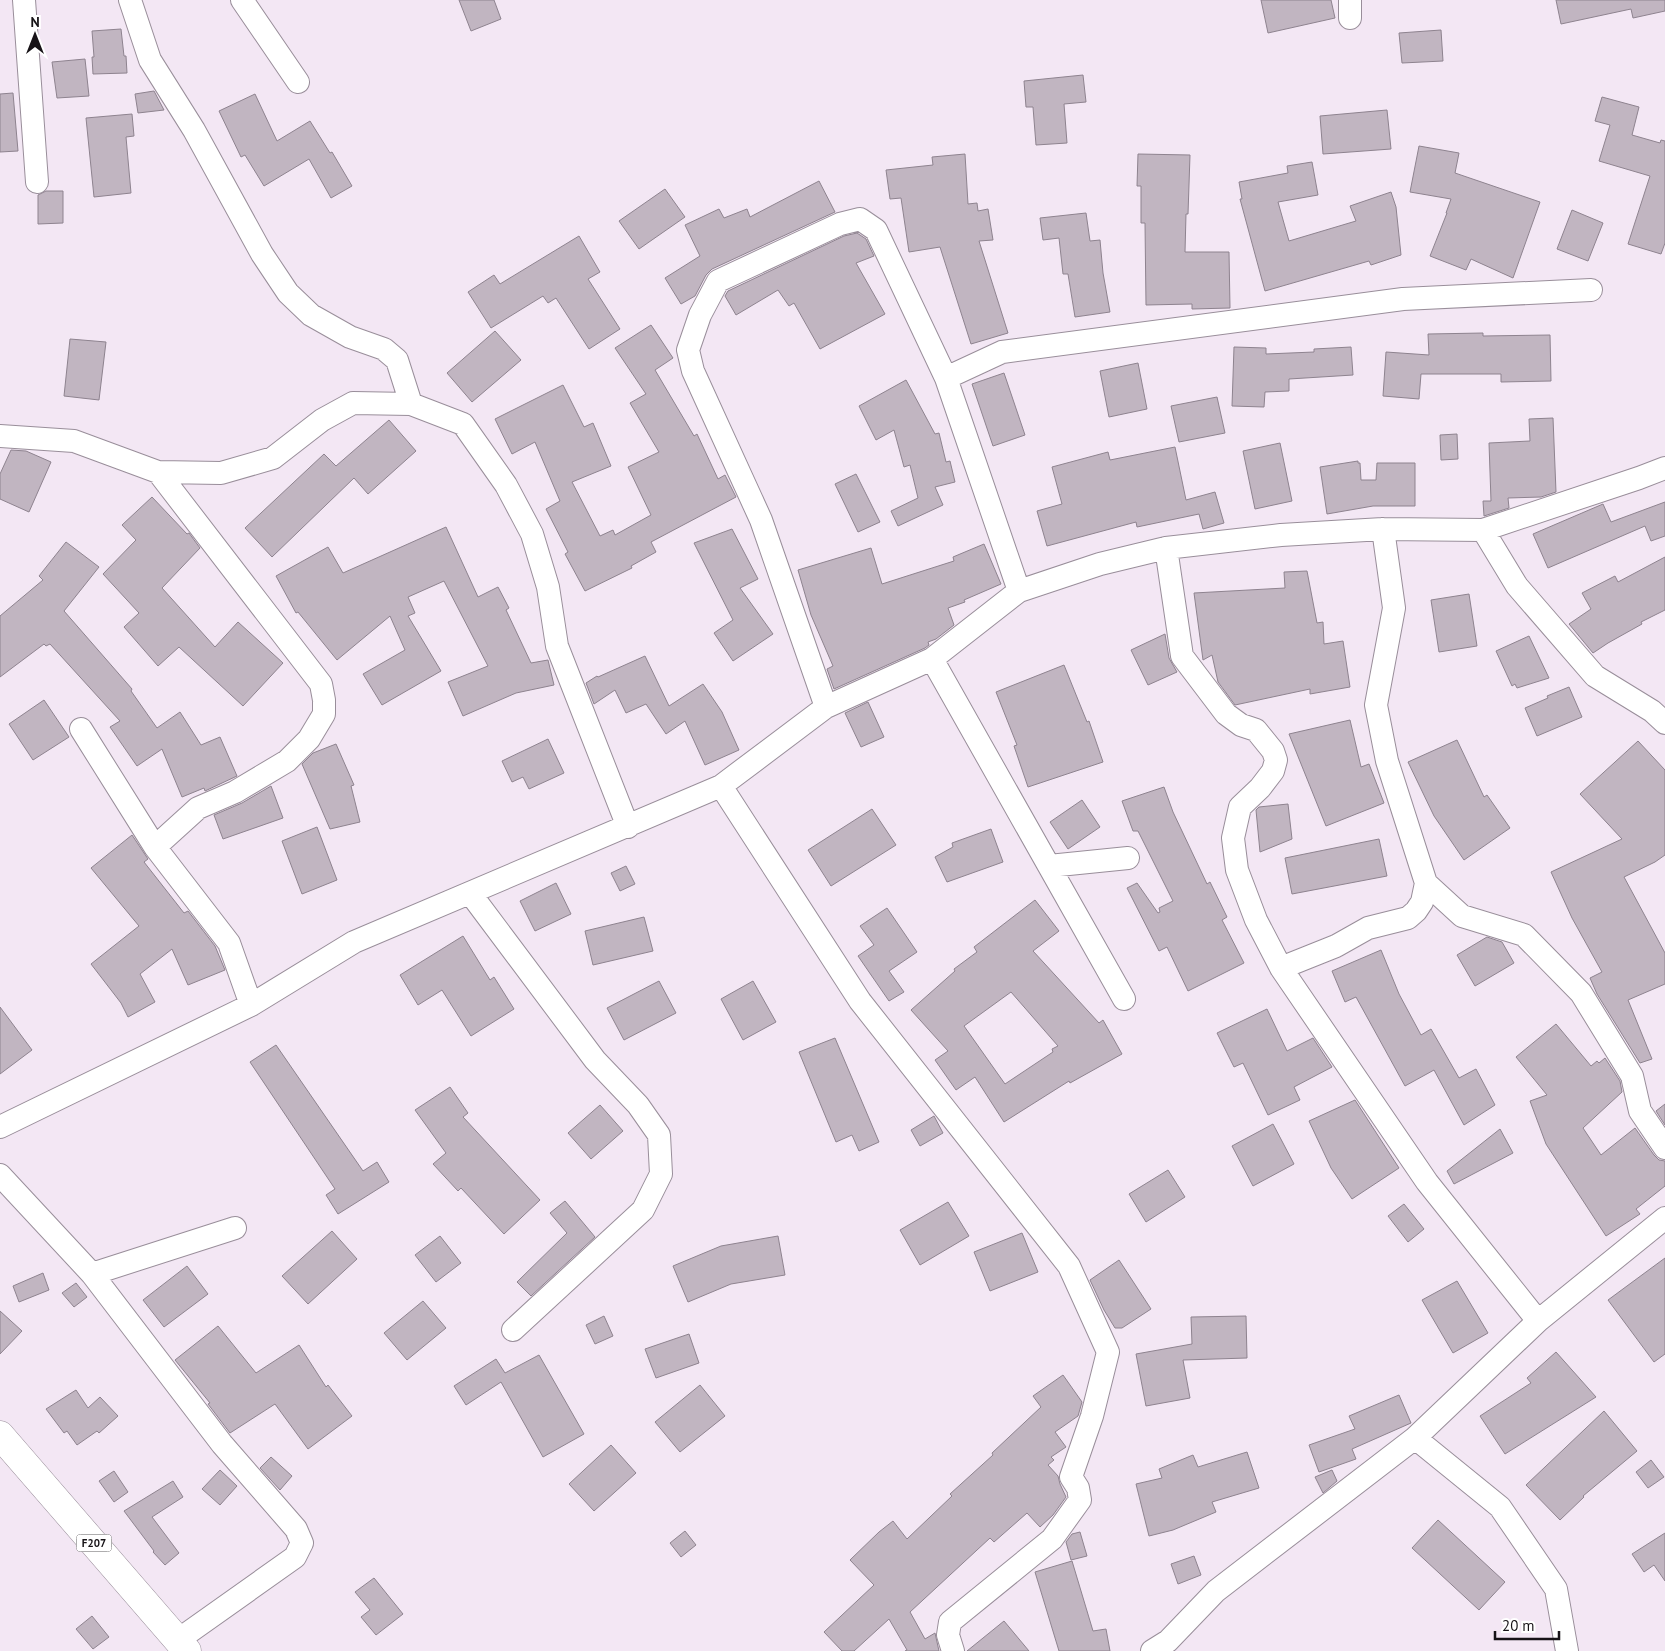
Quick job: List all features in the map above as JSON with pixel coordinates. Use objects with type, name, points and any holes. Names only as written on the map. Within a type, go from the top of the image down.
[{"type":"main road","name":"F207","points":[[0,1436],[182,1646]]},
{"type":"street","points":[[24,0],[37,182]]},
{"type":"street","points":[[130,0],[150,60],[194,130],[262,254],[288,293],[312,315],[350,337],[384,349],[397,360],[411,404]]},
{"type":"street","points":[[242,0],[298,82]]},
{"type":"street","points":[[826,707],[762,520],[693,371],[688,350],[700,315],[718,281],[840,224],[860,219],[876,230],[946,378],[1019,591]]},
{"type":"street","points":[[946,378],[1002,352],[1403,299],[1591,290]]},
{"type":"street","points":[[0,436],[74,441],[158,472],[221,473],[273,458],[322,420],[353,403],[411,404],[463,424],[506,485],[532,534],[548,588],[557,646],[628,826]]},
{"type":"street","points":[[0,1127],[251,1005],[354,942],[721,786],[826,707],[932,659],[1019,591],[1100,564],[1166,548],[1281,535],[1383,529],[1483,530],[1665,468]]},
{"type":"street","points":[[155,847],[198,808],[234,792],[287,761],[309,740],[324,714],[321,684],[158,472]]},
{"type":"street","points":[[1281,968],[1336,946],[1368,928],[1408,918],[1422,902],[1426,883],[1387,761],[1376,705],[1394,608],[1383,529]]},
{"type":"street","points":[[1483,530],[1517,586],[1595,676],[1652,711],[1665,723]]},
{"type":"street","points":[[1166,548],[1182,656],[1226,714],[1240,725],[1256,730],[1273,750],[1276,760],[1273,771],[1260,788],[1240,807],[1233,838],[1237,870],[1256,920],[1281,968],[1427,1182],[1538,1321]]},
{"type":"street","points":[[932,659],[1124,999]]},
{"type":"street","points":[[81,729],[155,847],[229,943],[251,1005]]},
{"type":"street","points":[[721,786],[860,1001],[1069,1266],[1108,1352],[1092,1416],[1071,1477],[1078,1488],[1080,1500],[1052,1539],[950,1622],[948,1636],[953,1651]]},
{"type":"street","points":[[1049,866],[1128,858]]},
{"type":"street","points":[[1426,883],[1462,916],[1524,935],[1581,993],[1632,1076],[1640,1112],[1665,1148]]},
{"type":"street","points":[[470,893],[595,1060],[638,1105],[659,1135],[661,1174],[643,1210],[513,1330]]},
{"type":"street","points":[[0,1175],[92,1274],[222,1444],[296,1529],[302,1543],[295,1557],[182,1646]]},
{"type":"street","points":[[1166,1648],[1216,1591],[1415,1438],[1538,1321],[1665,1218]]},
{"type":"street","points":[[92,1274],[234,1228]]},
{"type":"street","points":[[1415,1438],[1500,1507],[1556,1589],[1567,1651]]},
{"type":"building","points":[[459,0],[494,0],[501,19],[471,31]]},
{"type":"building","points":[[1261,0],[1331,0],[1335,18],[1268,33]]},
{"type":"building","points":[[1556,0],[1665,0],[1665,11],[1633,18],[1631,9],[1561,24]]},
{"type":"building","points":[[121,29],[127,73],[93,74],[92,31]]},
{"type":"building","points":[[1441,30],[1443,61],[1402,63],[1399,33]]},
{"type":"building","points":[[85,59],[89,96],[57,98],[52,62]]},
{"type":"building","points":[[1083,75],[1086,102],[1064,104],[1067,143],[1036,145],[1033,107],[1026,107],[1024,81]]},
{"type":"building","points":[[154,91],[164,110],[138,113],[135,94]]},
{"type":"building","points":[[13,93],[18,151],[0,152],[0,94]]},
{"type":"building","points":[[255,94],[277,141],[310,121],[330,153],[332,152],[352,186],[331,198],[309,159],[264,186],[245,155],[241,157],[219,111]]},
{"type":"building","points":[[1602,97],[1639,107],[1632,135],[1660,143],[1661,140],[1665,141],[1665,243],[1661,254],[1628,244],[1650,176],[1599,161],[1610,125],[1595,121]]},
{"type":"building","points":[[1387,110],[1391,149],[1323,154],[1320,116]]},
{"type":"building","points":[[132,114],[134,136],[126,137],[131,193],[94,197],[86,118]]},
{"type":"building","points":[[1419,146],[1459,153],[1455,173],[1540,202],[1513,278],[1471,259],[1466,270],[1430,256],[1451,199],[1410,192]]},
{"type":"building","points":[[965,154],[968,204],[977,203],[978,211],[988,209],[993,240],[979,241],[1008,333],[971,344],[940,247],[909,252],[901,198],[890,199],[886,170],[933,165],[932,157]]},
{"type":"building","points":[[1138,154],[1190,155],[1185,252],[1229,252],[1230,308],[1192,309],[1192,304],[1146,305],[1145,223],[1141,223],[1141,186],[1137,186]]},
{"type":"building","points":[[1312,162],[1318,195],[1278,202],[1289,241],[1356,221],[1350,206],[1391,192],[1396,207],[1401,255],[1371,265],[1369,261],[1265,291],[1240,199],[1242,199],[1239,182],[1288,173],[1287,166]]},
{"type":"building","points":[[819,181],[835,212],[712,269],[706,275],[695,296],[681,304],[665,278],[700,256],[685,225],[719,209],[724,218],[747,209],[750,217]]},
{"type":"building","points":[[665,189],[685,217],[639,249],[619,221]]},
{"type":"building","points":[[46,191],[63,191],[63,223],[38,224],[38,195]]},
{"type":"building","points":[[1572,210],[1603,223],[1588,261],[1557,249]]},
{"type":"building","points":[[1086,213],[1090,241],[1100,240],[1103,273],[1110,312],[1075,317],[1068,274],[1063,274],[1059,238],[1043,240],[1040,218]]},
{"type":"building","points":[[857,233],[866,239],[874,256],[856,263],[885,314],[820,349],[794,303],[789,306],[778,290],[736,315],[725,296],[728,291],[844,236]]},
{"type":"building","points":[[579,236],[600,272],[588,279],[620,329],[589,349],[556,298],[548,303],[543,296],[491,328],[468,292],[494,275],[500,284]]},
{"type":"building","points":[[651,325],[673,358],[655,370],[694,436],[697,434],[718,479],[725,475],[736,497],[651,542],[656,552],[631,566],[632,568],[585,591],[565,554],[568,552],[546,509],[560,501],[535,442],[512,454],[495,419],[563,385],[584,427],[593,423],[611,466],[572,482],[600,536],[613,530],[615,535],[651,515],[628,467],[659,452],[630,403],[646,394],[615,348]]},
{"type":"building","points":[[495,331],[521,360],[472,402],[447,373]]},
{"type":"building","points":[[1483,333],[1483,336],[1550,335],[1551,381],[1501,382],[1501,374],[1421,374],[1419,399],[1383,396],[1386,352],[1429,355],[1428,334]]},
{"type":"building","points":[[70,339],[106,342],[99,400],[64,396]]},
{"type":"building","points":[[1234,347],[1266,348],[1266,354],[1314,352],[1314,349],[1351,347],[1353,375],[1289,379],[1289,391],[1265,392],[1264,407],[1232,406]]},
{"type":"building","points":[[1138,363],[1147,409],[1109,417],[1100,371]]},
{"type":"building","points":[[1004,373],[1025,435],[993,446],[972,384]]},
{"type":"building","points":[[906,380],[935,434],[939,433],[946,462],[950,461],[955,482],[935,487],[943,505],[898,526],[891,511],[918,498],[910,465],[904,467],[894,430],[876,440],[859,406]]},
{"type":"building","points":[[1217,397],[1225,433],[1179,442],[1171,406]]},
{"type":"building","points":[[1553,418],[1556,492],[1541,497],[1508,498],[1509,508],[1484,516],[1483,501],[1491,501],[1489,443],[1530,441],[1529,419]]},
{"type":"building","points":[[389,420],[416,451],[368,494],[354,478],[272,557],[245,528],[324,454],[336,466]]},
{"type":"building","points":[[1457,434],[1458,459],[1441,460],[1440,435]]},
{"type":"building","points":[[1280,443],[1292,501],[1255,509],[1243,451]]},
{"type":"building","points":[[1175,447],[1186,500],[1215,492],[1224,523],[1203,529],[1199,514],[1137,527],[1136,522],[1047,546],[1037,511],[1062,504],[1052,467],[1108,452],[1110,460]]},
{"type":"building","points":[[11,450],[26,451],[51,462],[29,512],[0,499],[0,474]]},
{"type":"building","points":[[1358,461],[1360,463],[1361,480],[1376,480],[1377,463],[1415,463],[1415,506],[1373,506],[1327,514],[1320,467]]},
{"type":"building","points":[[856,474],[880,522],[858,532],[835,484]]},
{"type":"building","points":[[152,497],[187,534],[189,533],[200,548],[162,588],[215,647],[238,622],[283,663],[243,706],[179,647],[158,666],[124,627],[139,613],[103,574],[136,540],[122,525]]},
{"type":"building","points":[[1665,502],[1665,536],[1651,541],[1645,526],[1548,568],[1533,534],[1603,504],[1611,522]]},
{"type":"building","points":[[446,527],[478,597],[498,587],[509,608],[506,610],[531,663],[548,660],[554,685],[516,693],[463,716],[448,682],[488,666],[444,581],[408,597],[415,613],[408,616],[441,671],[382,705],[363,674],[405,650],[390,616],[337,660],[298,612],[296,613],[276,576],[328,547],[343,573]]},
{"type":"building","points":[[732,529],[758,579],[740,588],[773,634],[733,661],[714,633],[733,620],[694,543]]},
{"type":"building","points":[[66,542],[99,567],[64,611],[132,689],[131,691],[157,728],[180,712],[201,745],[220,737],[237,776],[205,791],[204,788],[182,797],[162,749],[137,766],[110,727],[120,721],[50,644],[46,646],[44,644],[0,677],[0,616],[43,580],[39,576]]},
{"type":"building","points":[[984,544],[1001,584],[964,600],[965,602],[948,608],[954,625],[936,639],[928,642],[929,645],[925,648],[834,689],[827,669],[833,666],[811,615],[798,570],[871,548],[882,584],[954,561],[953,557]]},
{"type":"building","points":[[1665,557],[1665,610],[1641,622],[1642,624],[1593,653],[1569,624],[1591,609],[1582,593],[1615,576],[1618,582]]},
{"type":"building","points":[[1307,571],[1317,623],[1323,622],[1324,644],[1343,641],[1350,687],[1310,694],[1310,689],[1235,705],[1218,682],[1212,655],[1203,660],[1194,593],[1285,588],[1284,572]]},
{"type":"building","points":[[1469,594],[1477,646],[1439,652],[1431,600]]},
{"type":"building","points":[[1165,634],[1169,658],[1177,672],[1148,685],[1131,650]]},
{"type":"building","points":[[1529,636],[1549,678],[1517,688],[1515,684],[1512,686],[1496,651]]},
{"type":"building","points":[[645,656],[669,706],[703,684],[722,712],[739,750],[705,765],[685,721],[666,734],[646,704],[626,713],[615,690],[594,704],[586,683],[597,676]]},
{"type":"building","points":[[1064,665],[1087,722],[1089,721],[1103,762],[1028,787],[1014,746],[1017,745],[996,692]]},
{"type":"building","points":[[1569,687],[1582,717],[1537,736],[1525,708]]},
{"type":"building","points":[[44,700],[69,737],[33,760],[9,724]]},
{"type":"building","points":[[868,702],[884,737],[861,747],[845,713]]},
{"type":"building","points":[[1350,720],[1361,767],[1369,764],[1384,803],[1326,826],[1289,734]]},
{"type":"building","points":[[548,739],[564,773],[529,789],[523,777],[512,782],[502,761]]},
{"type":"building","points":[[1457,740],[1484,797],[1487,795],[1510,828],[1464,860],[1434,816],[1408,762]]},
{"type":"building","points":[[1638,741],[1665,770],[1665,855],[1624,877],[1665,953],[1665,984],[1628,1000],[1652,1059],[1640,1063],[1597,994],[1590,978],[1602,972],[1572,918],[1551,872],[1622,839],[1580,794]]},
{"type":"building","points":[[336,744],[354,785],[351,786],[360,822],[330,829],[302,764],[313,753]]},
{"type":"building","points":[[271,786],[283,818],[223,839],[214,815],[242,803]]},
{"type":"building","points":[[1164,787],[1173,812],[1207,884],[1210,882],[1227,917],[1222,920],[1244,963],[1188,991],[1167,947],[1159,951],[1127,888],[1137,883],[1158,913],[1160,912],[1159,908],[1173,901],[1138,831],[1133,831],[1122,801]]},
{"type":"building","points":[[1082,800],[1100,827],[1068,849],[1050,822]]},
{"type":"building","points":[[1288,804],[1292,839],[1260,852],[1256,810],[1259,807]]},
{"type":"building","points":[[872,809],[896,845],[831,886],[808,850]]},
{"type":"building","points":[[317,827],[337,880],[302,894],[282,841]]},
{"type":"building","points":[[991,829],[1003,862],[947,882],[935,857],[953,847],[952,843]]},
{"type":"building","points":[[132,835],[148,859],[144,862],[184,913],[188,911],[215,946],[225,970],[188,985],[172,949],[140,974],[155,1002],[128,1017],[121,1003],[91,964],[139,926],[91,868]]},
{"type":"building","points":[[1379,839],[1387,876],[1292,894],[1285,858]]},
{"type":"building","points":[[626,866],[635,884],[620,891],[611,873]]},
{"type":"building","points":[[556,883],[571,914],[535,931],[520,901]]},
{"type":"building","points":[[1035,900],[1059,931],[1033,951],[1099,1023],[1103,1020],[1122,1054],[1070,1083],[1069,1081],[1004,1122],[975,1077],[956,1090],[935,1060],[948,1051],[911,1010],[955,971],[954,969],[977,952],[974,947]],"holes":[[[1011,992],[1058,1046],[1052,1049],[1053,1052],[1005,1084],[964,1026]]]},
{"type":"building","points":[[887,908],[917,952],[889,971],[904,992],[889,1001],[858,956],[874,945],[860,926]]},
{"type":"building","points":[[644,917],[653,951],[593,965],[585,931]]},
{"type":"building","points":[[463,936],[490,980],[494,977],[514,1009],[471,1036],[442,990],[418,1005],[400,975]]},
{"type":"building","points":[[1487,937],[1502,942],[1514,963],[1475,986],[1457,955]]},
{"type":"building","points":[[1381,950],[1399,994],[1421,1035],[1431,1029],[1459,1078],[1476,1069],[1495,1105],[1464,1125],[1434,1070],[1405,1086],[1356,997],[1345,1002],[1332,971]]},
{"type":"building","points":[[659,981],[676,1013],[624,1040],[607,1008]]},
{"type":"building","points":[[753,981],[776,1022],[743,1040],[721,999]]},
{"type":"building","points":[[0,1007],[32,1050],[0,1074]]},
{"type":"building","points":[[1267,1009],[1287,1051],[1313,1038],[1332,1067],[1294,1087],[1300,1100],[1268,1115],[1243,1063],[1234,1067],[1217,1033]]},
{"type":"building","points":[[1556,1024],[1591,1066],[1605,1058],[1620,1081],[1622,1092],[1583,1128],[1601,1155],[1635,1128],[1654,1155],[1659,1160],[1665,1161],[1665,1186],[1636,1209],[1640,1214],[1606,1236],[1546,1144],[1530,1101],[1547,1095],[1516,1057]]},
{"type":"building","points":[[835,1038],[879,1142],[859,1151],[852,1135],[836,1142],[799,1052]]},
{"type":"building","points":[[276,1045],[363,1171],[377,1162],[389,1182],[338,1214],[326,1195],[335,1189],[250,1062]]},
{"type":"building","points":[[450,1087],[468,1113],[463,1117],[540,1200],[504,1234],[461,1188],[458,1191],[433,1164],[446,1153],[415,1110]]},
{"type":"building","points":[[1355,1100],[1399,1168],[1352,1199],[1331,1168],[1309,1121]]},
{"type":"building","points":[[1665,1104],[1665,1125],[1656,1111]]},
{"type":"building","points":[[600,1105],[623,1131],[591,1159],[568,1133]]},
{"type":"building","points":[[934,1116],[943,1133],[920,1146],[911,1130]]},
{"type":"building","points":[[1273,1124],[1294,1164],[1253,1186],[1232,1146]]},
{"type":"building","points":[[1500,1129],[1513,1153],[1454,1184],[1447,1171]]},
{"type":"building","points":[[1168,1170],[1185,1197],[1146,1222],[1129,1194]]},
{"type":"building","points":[[565,1201],[595,1237],[531,1296],[517,1282],[567,1233],[550,1213]]},
{"type":"building","points":[[948,1202],[969,1236],[920,1265],[900,1230]]},
{"type":"building","points":[[1404,1204],[1424,1229],[1408,1242],[1388,1216]]},
{"type":"building","points":[[332,1231],[357,1259],[308,1304],[282,1276]]},
{"type":"building","points":[[1022,1233],[1038,1272],[990,1291],[974,1252]]},
{"type":"building","points":[[440,1236],[461,1263],[436,1282],[415,1255]]},
{"type":"building","points":[[778,1236],[785,1275],[731,1284],[688,1302],[673,1266],[721,1246]]},
{"type":"building","points":[[1665,1258],[1665,1354],[1654,1362],[1608,1300]]},
{"type":"building","points":[[1119,1260],[1151,1309],[1122,1328],[1115,1328],[1090,1280]]},
{"type":"building","points":[[187,1266],[208,1294],[164,1327],[143,1300]]},
{"type":"building","points":[[43,1273],[49,1290],[19,1302],[13,1286]]},
{"type":"building","points":[[1457,1281],[1488,1333],[1453,1353],[1422,1300]]},
{"type":"building","points":[[76,1283],[87,1297],[74,1307],[62,1293]]},
{"type":"building","points":[[423,1301],[446,1328],[407,1360],[384,1333]]},
{"type":"building","points":[[0,1311],[22,1331],[0,1354]]},
{"type":"building","points":[[604,1316],[613,1336],[595,1344],[586,1325]]},
{"type":"building","points":[[1246,1316],[1247,1358],[1183,1360],[1190,1398],[1146,1406],[1136,1354],[1192,1344],[1191,1317]]},
{"type":"building","points":[[218,1326],[256,1373],[299,1345],[326,1387],[328,1385],[352,1416],[308,1449],[275,1404],[230,1433],[208,1404],[210,1403],[175,1360]]},
{"type":"building","points":[[689,1334],[699,1363],[656,1378],[645,1349]]},
{"type":"building","points":[[1556,1352],[1596,1397],[1505,1454],[1480,1416],[1531,1383],[1527,1378]]},
{"type":"building","points":[[539,1355],[584,1434],[543,1457],[501,1382],[466,1405],[454,1386],[496,1359],[505,1373]]},
{"type":"building","points":[[1063,1375],[1082,1402],[1078,1416],[1055,1432],[1066,1447],[1051,1457],[1054,1460],[1048,1465],[1058,1476],[1066,1497],[1053,1515],[1040,1527],[1027,1513],[994,1542],[990,1538],[910,1612],[925,1639],[935,1633],[939,1651],[905,1651],[907,1650],[889,1619],[854,1651],[842,1651],[824,1632],[874,1585],[850,1560],[893,1521],[907,1539],[952,1496],[950,1494],[993,1455],[992,1453],[1041,1407],[1033,1396]]},
{"type":"building","points":[[700,1385],[725,1416],[680,1452],[655,1422]]},
{"type":"building","points":[[76,1390],[88,1408],[100,1397],[118,1416],[99,1433],[97,1431],[77,1445],[67,1431],[64,1433],[46,1409]]},
{"type":"building","points":[[1399,1395],[1411,1423],[1352,1449],[1356,1459],[1319,1472],[1309,1445],[1355,1429],[1349,1416]]},
{"type":"building","points":[[1604,1411],[1637,1451],[1583,1496],[1560,1520],[1526,1485]]},
{"type":"building","points":[[611,1445],[636,1473],[594,1511],[569,1484]]},
{"type":"building","points":[[1247,1452],[1259,1488],[1212,1502],[1216,1512],[1173,1530],[1149,1536],[1136,1484],[1162,1478],[1159,1469],[1193,1455],[1198,1467]]},
{"type":"building","points":[[271,1457],[292,1476],[280,1490],[260,1468]]},
{"type":"building","points":[[1651,1460],[1664,1477],[1648,1488],[1636,1472]]},
{"type":"building","points":[[220,1470],[237,1486],[220,1505],[202,1489]]},
{"type":"building","points":[[1332,1470],[1337,1481],[1323,1493],[1315,1477]]},
{"type":"building","points":[[114,1471],[128,1492],[114,1502],[99,1481]]},
{"type":"building","points":[[173,1481],[183,1497],[152,1517],[179,1553],[165,1565],[153,1552],[124,1511]]},
{"type":"building","points":[[1438,1520],[1505,1582],[1479,1610],[1412,1548]]},
{"type":"building","points":[[685,1531],[696,1545],[681,1557],[670,1543]]},
{"type":"building","points":[[1080,1532],[1087,1556],[1071,1560],[1066,1542],[1072,1534]]},
{"type":"building","points":[[1665,1533],[1665,1581],[1654,1565],[1644,1572],[1632,1554]]},
{"type":"building","points":[[1194,1556],[1201,1575],[1178,1584],[1171,1564]]},
{"type":"building","points":[[1072,1561],[1093,1631],[1106,1629],[1110,1651],[1059,1651],[1035,1572]]},
{"type":"building","points":[[374,1578],[403,1614],[376,1635],[361,1617],[370,1610],[355,1592]]},
{"type":"building","points":[[92,1616],[109,1637],[93,1649],[76,1629]]},
{"type":"building","points":[[1004,1621],[1029,1651],[967,1651]]}]
